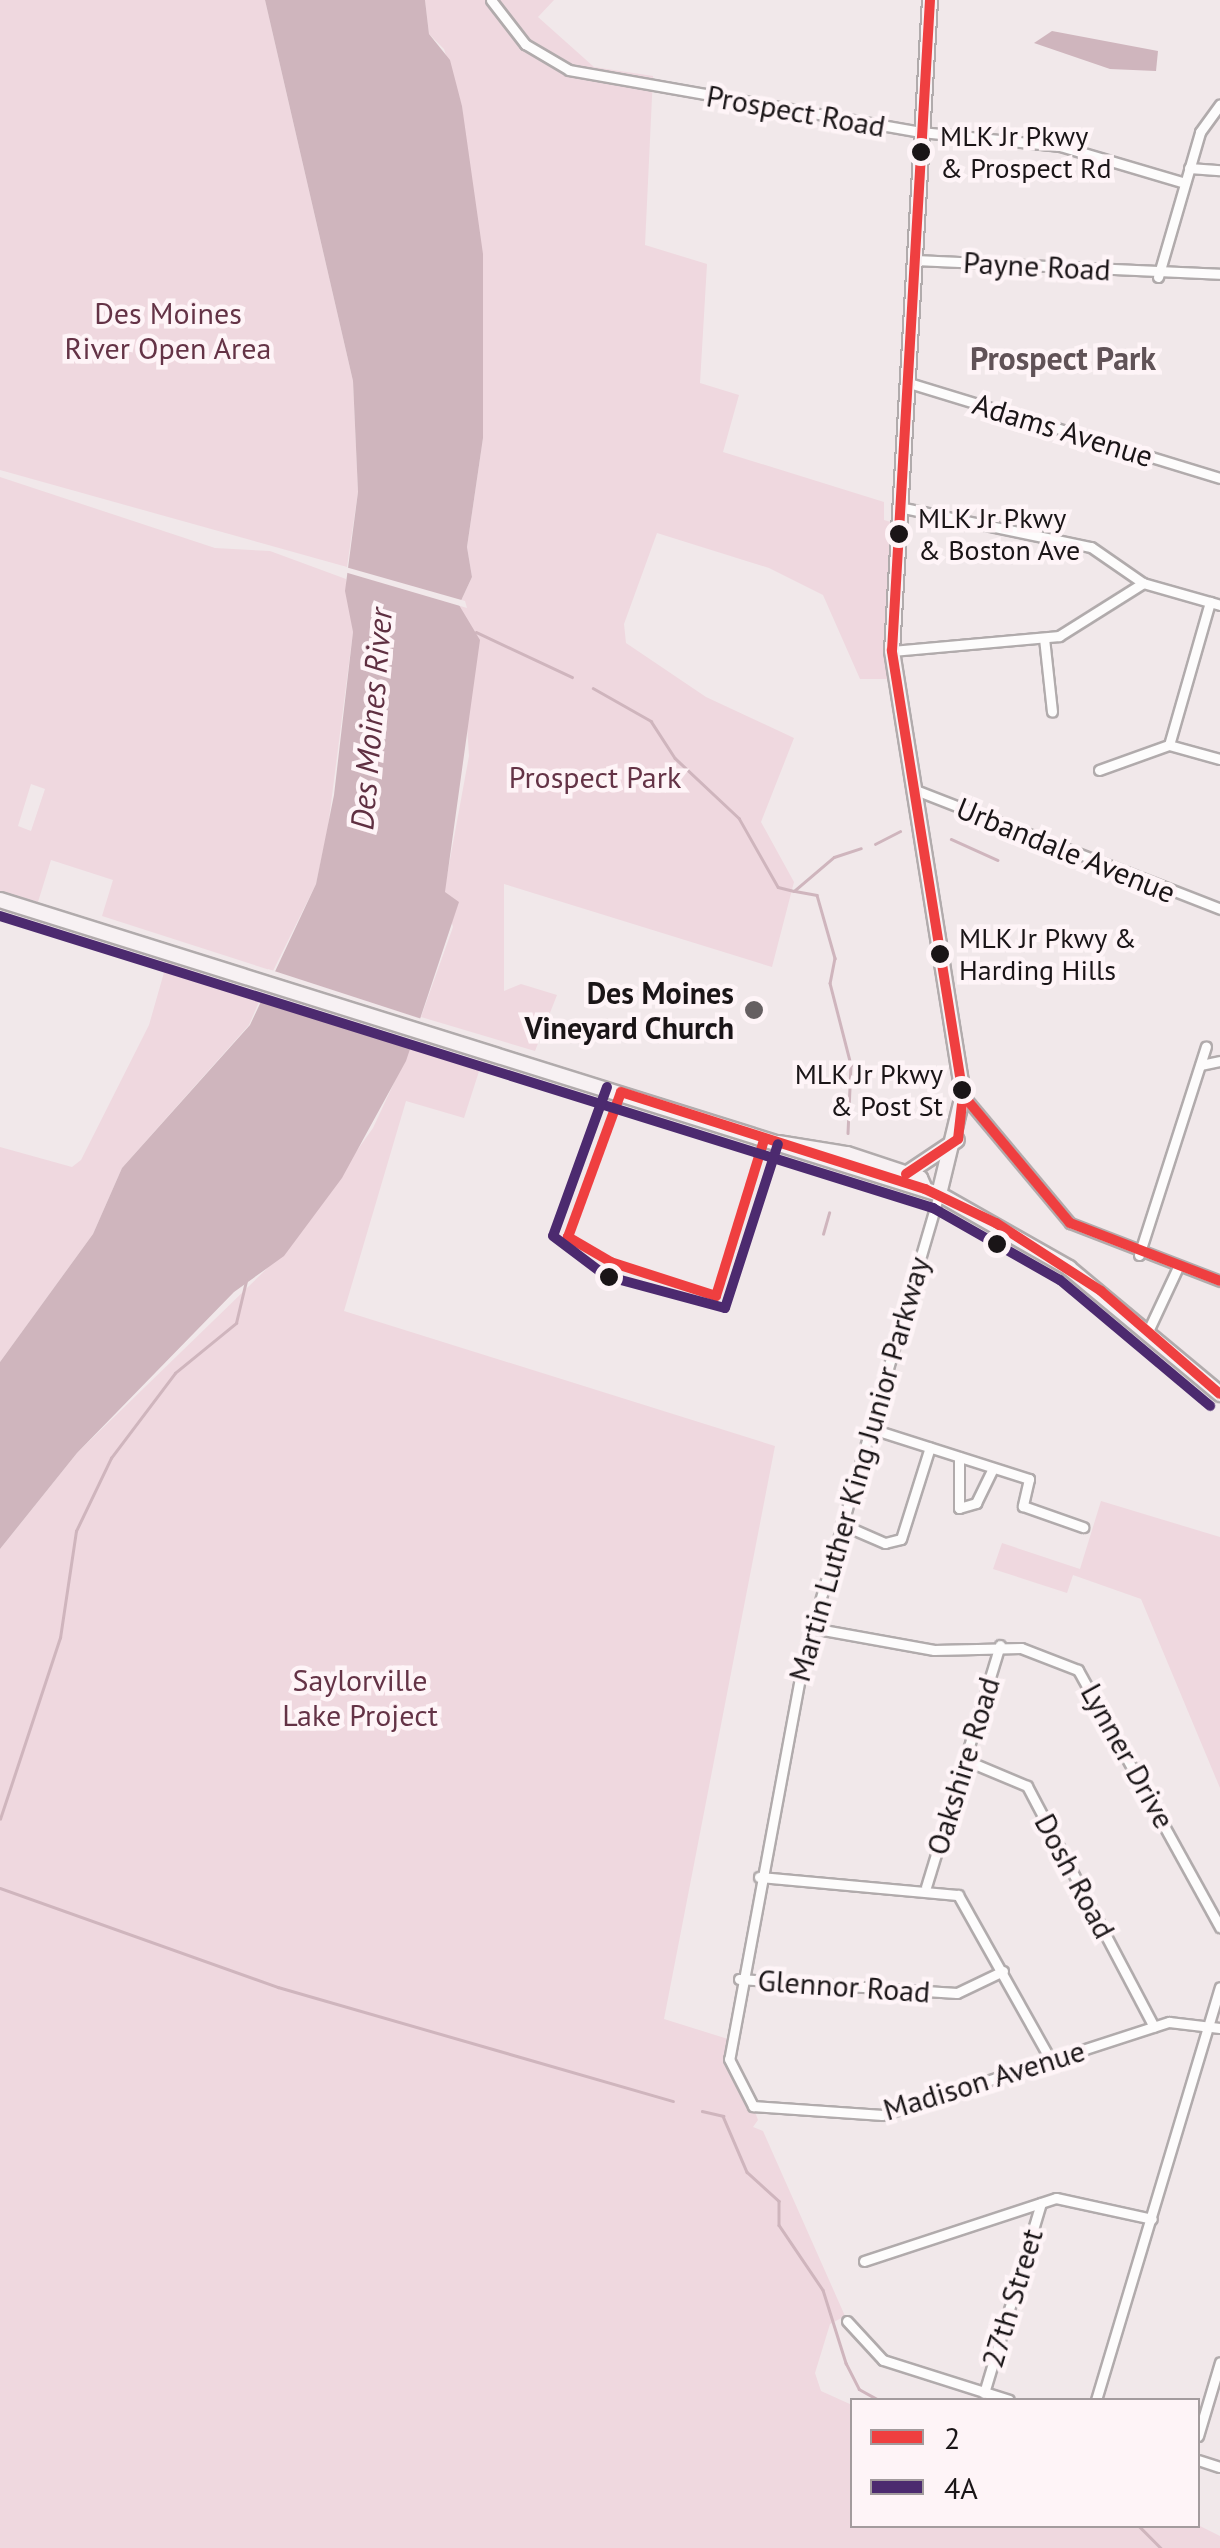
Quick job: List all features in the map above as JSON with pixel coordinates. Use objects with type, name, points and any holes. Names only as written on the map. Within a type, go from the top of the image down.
[{"type":"main road","name":"Martin Luther King Junior Parkway","points":[[930,0],[892,651],[963,1096],[958,1139],[932,1191]]},
{"type":"main road","points":[[0,900],[932,1191]]},
{"type":"main road","points":[[906,1174],[958,1139]]},
{"type":"main road","points":[[778,1143],[906,1174],[1038,1247],[1150,1329],[1220,1394]]},
{"type":"street","name":"Prospect Road","points":[[491,0],[524,44],[569,70],[921,132],[1060,146],[1185,183]]},
{"type":"street","points":[[1158,277],[1189,168],[1220,104]]},
{"type":"street","points":[[1189,168],[1220,170]]},
{"type":"street","name":"Payne Road","points":[[914,260],[1084,262],[1158,277],[1220,274]]},
{"type":"street","name":"Adams Avenue","points":[[906,382],[1220,478]]},
{"type":"street","points":[[899,507],[1091,546],[1142,583],[1215,604],[1169,745]]},
{"type":"street","points":[[892,651],[1044,638],[1074,630],[1142,583]]},
{"type":"street","points":[[1044,638],[1052,712]]},
{"type":"street","points":[[1099,770],[1169,745],[1220,759]]},
{"type":"street","name":"Urbandale Avenue","points":[[913,789],[1220,909]]},
{"type":"street","points":[[1140,1255],[1206,1046]]},
{"type":"street","points":[[1199,1067],[1220,1061]]},
{"type":"street","points":[[963,1096],[1059,1211],[1095,1239],[1220,1281]]},
{"type":"street","name":"Martin Luther King Junior Parkway","points":[[746,2100],[727,2046],[759,1877],[812,1628],[932,1191]]},
{"type":"street","points":[[1150,1329],[1178,1267]]},
{"type":"street","points":[[869,1428],[1029,1479],[1024,1506],[1083,1527]]},
{"type":"street","points":[[842,1524],[900,1540],[930,1448]]},
{"type":"street","points":[[960,1457],[958,1508],[976,1503],[993,1468]]},
{"type":"street","name":"Lynner Drive","points":[[812,1628],[934,1650],[1000,1645],[1061,1659],[1097,1691],[1220,1927]]},
{"type":"street","name":"Oakshire Road","points":[[926,1887],[1000,1645]]},
{"type":"street","name":"Dosh Road","points":[[965,1760],[1027,1786],[1154,2027]]},
{"type":"street","points":[[759,1877],[926,1887],[967,1903],[1051,2060]]},
{"type":"street","name":"Glennor Road","points":[[739,1979],[957,1994],[1003,1970]]},
{"type":"street","points":[[1097,2398],[1220,1988]]},
{"type":"street","name":"Madison Avenue","points":[[746,2100],[882,2115],[1154,2027],[1209,2024],[1220,2028]]},
{"type":"street","points":[[864,2261],[1041,2203],[1087,2199],[1152,2219]]},
{"type":"street","name":"27th Street","points":[[984,2392],[1041,2203]]},
{"type":"street","points":[[847,2321],[883,2360],[1003,2398]]},
{"type":"street","points":[[1200,2429],[1220,2362]]},
{"type":"green space","name":"Des Moines River Open Area","points":[[0,0],[265,0],[353,381],[358,492],[347,567],[0,470]]},
{"type":"green space","name":"Prospect Park","points":[[425,0],[554,0],[538,17],[594,67],[653,76],[645,245],[707,264],[700,383],[739,395],[723,452],[884,502],[884,520],[898,524],[894,679],[860,679],[823,595],[769,568],[657,533],[624,624],[626,643],[706,697],[794,738],[761,822],[794,882],[772,967],[504,884],[504,991],[521,984],[557,995],[535,1051],[421,1017],[453,927],[444,892],[469,756],[459,605],[472,577],[467,547],[483,438],[462,106],[444,49],[429,34]]},
{"type":"green space","points":[[0,477],[215,548],[270,551],[346,579],[353,632],[328,827],[316,884],[273,971],[102,916],[113,880],[51,860],[38,902],[0,891]],"holes":[[[31,784],[45,789],[31,831],[18,826]]]},
{"type":"green space","points":[[167,962],[262,995],[249,1025],[122,1168],[93,1234],[0,1362],[0,1147],[72,1167],[81,1160],[149,1025]]},
{"type":"green space","name":"Saylorville Lake Project","points":[[413,1042],[482,1062],[464,1118],[406,1101],[344,1311],[775,1446],[664,2019],[728,2039],[758,2120],[753,2127],[763,2131],[845,2316],[830,2324],[815,2373],[821,2391],[850,2404],[850,2528],[1200,2526],[1220,2536],[1220,2548],[0,2548],[0,1549],[77,1453],[286,1250],[373,1128]]},
{"type":"green space","points":[[1101,1501],[1220,1537],[1220,1788],[1141,1599],[1073,1575],[1067,1593],[993,1569],[1002,1543],[1080,1569]]},
{"type":"water","name":"Des Moines River","points":[[265,0],[425,0],[429,34],[450,60],[462,106],[483,254],[483,438],[467,547],[472,577],[459,605],[480,640],[445,892],[459,902],[406,1061],[342,1178],[284,1256],[234,1292],[77,1453],[0,1549],[0,1362],[93,1234],[122,1168],[250,1025],[316,884],[334,795],[353,632],[345,591],[358,492],[353,381]]},
{"type":"water","points":[[1052,31],[1158,51],[1156,71],[1110,69],[1034,43]]},
{"type":"pier","points":[[342,566],[465,601],[467,608],[341,571]]},
{"type":"pier","points":[[268,969],[425,1020],[417,1045],[260,994]]},
{"type":"waterway","points":[[476,632],[572,677]]},
{"type":"waterway","points":[[593,688],[651,721],[675,758],[739,818],[778,887],[794,891],[834,857],[861,848]]},
{"type":"waterway","points":[[875,844],[900,831]]},
{"type":"waterway","points":[[951,839],[998,860]]},
{"type":"waterway","points":[[795,891],[817,895],[835,958],[830,983],[851,1065],[848,1133]]},
{"type":"waterway","points":[[823,1234],[829,1213]]},
{"type":"waterway","points":[[0,1819],[60,1638],[76,1531],[111,1458],[175,1373],[236,1323],[246,1281]]},
{"type":"waterway","points":[[0,1888],[278,1987],[673,2101]]},
{"type":"waterway","points":[[702,2111],[723,2116],[747,2172],[779,2201],[779,2225],[823,2290],[846,2363],[859,2389],[875,2398]]},
{"type":"waterway","points":[[1141,2528],[1161,2548]]},
{"type":"transit line","name":"2","points":[[906,1174],[958,1139],[963,1095],[892,651],[930,0]]},
{"type":"transit line","name":"4A","points":[[0,916],[933,1208],[1060,1280],[1210,1406]]},
{"type":"transit line","name":"4A","points":[[607,1087],[553,1236],[606,1276],[725,1308],[778,1144]]},
{"type":"transit line","name":"2","points":[[764,1140],[716,1296],[611,1262],[568,1237],[621,1092],[925,1189],[996,1223],[1101,1291],[1220,1394]]},
{"type":"transit line","name":"2","points":[[963,1095],[1070,1223],[1220,1281]]},
{"type":"place","name":"MLK Jr Pkwy & Prospect Rd","points":[[921,152]]},
{"type":"place","name":"MLK Jr Pkwy & Boston Ave","points":[[899,534]]},
{"type":"place","name":"MLK Jr Pkwy & Harding Hills","points":[[940,954]]},
{"type":"place","name":"Des Moines Vineyard Church","points":[[754,1010]]},
{"type":"place","name":"MLK Jr Pkwy & Post St","points":[[962,1090]]},
{"type":"district","name":"Prospect Park","points":[[1063,358]]}]
